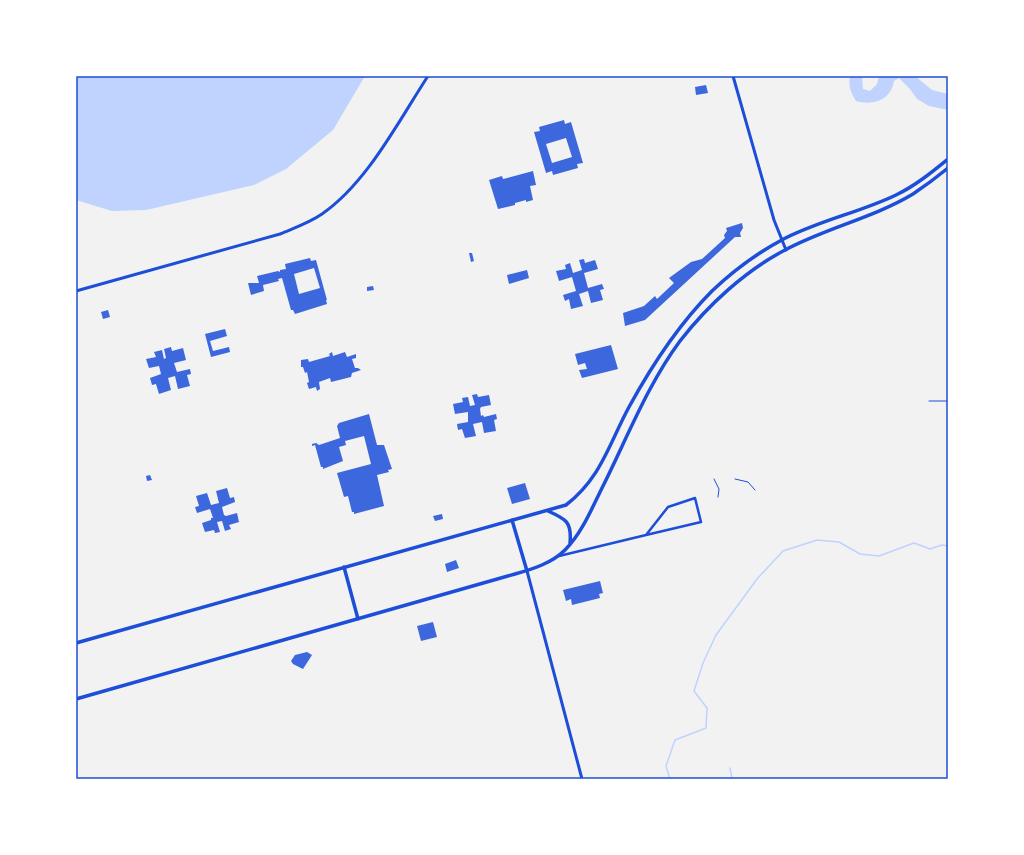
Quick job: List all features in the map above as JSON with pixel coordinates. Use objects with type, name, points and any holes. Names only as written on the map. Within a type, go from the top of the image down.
[{"type":"main road","points":[[76,643],[566,504],[581,493],[599,469],[629,407],[648,374],[668,343],[712,291],[736,270],[780,240],[895,195],[928,175],[948,159]]},
{"type":"main road","points":[[76,699],[527,571],[543,565],[556,557],[570,544],[585,522],[639,412],[674,350],[693,325],[719,299],[752,272],[786,250],[899,202],[913,194],[948,168]]},
{"type":"main road","points":[[548,510],[562,517],[567,522],[571,529],[570,544]]},
{"type":"main road","points":[[512,520],[527,571]]},
{"type":"main road","points":[[344,567],[358,619]]},
{"type":"street","points":[[76,291],[280,234],[303,225],[322,214],[343,197],[360,179],[428,76]]},
{"type":"street","points":[[733,76],[780,240],[786,250]]},
{"type":"street","points":[[556,557],[701,522],[695,498],[668,507],[646,535]]},
{"type":"street","points":[[527,571],[582,779]]},
{"type":"path","points":[[929,401],[948,400]]},
{"type":"path","points":[[714,479],[719,489],[718,497]]},
{"type":"path","points":[[735,479],[748,482],[755,490]]},
{"type":"water","points":[[76,76],[365,76],[333,130],[286,169],[254,185],[146,210],[112,211],[76,200]]},
{"type":"water","points":[[850,76],[862,76],[863,89],[870,91],[877,84],[879,76],[915,76],[932,90],[948,94],[948,110],[929,106],[917,99],[899,78],[894,81],[889,93],[880,100],[869,103],[856,101],[850,89]]},
{"type":"building","points":[[706,85],[708,93],[696,95],[695,87]]},
{"type":"building","points":[[564,120],[565,124],[571,122],[583,163],[577,164],[578,168],[553,175],[552,171],[546,173],[534,132],[540,131],[539,127]],"holes":[[[566,138],[572,157],[552,163],[546,144]]]},
{"type":"building","points":[[533,171],[536,185],[530,186],[533,200],[526,202],[526,200],[515,203],[515,205],[498,209],[489,180],[502,176],[503,179]]},
{"type":"building","points":[[742,223],[743,228],[740,233],[741,237],[735,237],[645,320],[625,326],[623,313],[644,306],[655,296],[657,299],[674,283],[669,278],[691,262],[702,259],[725,238],[724,235],[727,231],[726,228]]},
{"type":"building","points":[[469,253],[472,253],[474,261],[471,262]]},
{"type":"building","points":[[310,258],[311,261],[316,260],[327,304],[295,314],[293,310],[291,310],[282,278],[278,279],[279,281],[263,285],[264,291],[251,295],[248,283],[259,283],[257,276],[278,271],[280,272],[280,270],[286,269],[285,264]],"holes":[[[314,268],[320,288],[299,294],[294,274]]]},
{"type":"building","points":[[584,259],[585,263],[595,260],[598,269],[584,273],[588,288],[602,284],[604,289],[600,290],[603,300],[591,303],[588,291],[579,294],[583,306],[571,309],[569,299],[565,301],[563,295],[576,291],[572,277],[559,281],[556,271],[566,269],[565,265],[570,263],[573,273],[582,270],[579,260]]},
{"type":"building","points":[[527,270],[529,278],[509,284],[507,275]]},
{"type":"building","points":[[373,286],[374,290],[367,291],[367,287]]},
{"type":"building","points":[[108,310],[110,317],[103,319],[101,312]]},
{"type":"building","points":[[225,329],[227,336],[210,341],[213,351],[229,347],[230,352],[211,357],[205,334]]},
{"type":"building","points":[[611,345],[618,369],[582,378],[579,370],[587,369],[585,363],[578,365],[575,354]]},
{"type":"building","points":[[171,347],[172,351],[183,348],[186,360],[174,363],[177,372],[190,369],[191,374],[187,375],[190,386],[178,389],[175,376],[168,378],[171,390],[159,394],[156,384],[152,385],[150,378],[161,374],[159,366],[149,368],[146,359],[156,357],[154,352],[162,350],[164,359],[166,358],[164,349]]},
{"type":"building","points":[[332,352],[333,356],[345,352],[347,357],[356,354],[356,358],[352,359],[355,368],[361,370],[352,373],[351,377],[331,382],[330,378],[319,382],[320,389],[317,391],[316,387],[309,389],[307,383],[309,382],[307,372],[305,373],[303,367],[301,367],[301,360],[308,359],[309,362],[330,356],[329,354]]},
{"type":"building","points":[[477,394],[478,397],[489,395],[491,405],[481,407],[481,416],[483,415],[484,417],[496,414],[497,419],[494,420],[496,431],[484,433],[482,422],[473,424],[476,436],[465,438],[462,429],[458,430],[457,424],[468,422],[468,412],[455,414],[453,404],[463,402],[462,398],[468,397],[470,406],[475,405],[472,395]]},
{"type":"building","points":[[369,414],[377,445],[384,445],[392,469],[388,470],[389,472],[377,475],[384,506],[354,514],[354,512],[352,512],[348,496],[344,497],[337,473],[371,464],[364,436],[345,441],[346,445],[339,447],[343,461],[323,469],[323,467],[321,467],[315,445],[312,446],[312,444],[316,443],[319,445],[340,438],[337,426],[339,423]]},
{"type":"building","points":[[150,475],[152,480],[147,481],[146,476]]},
{"type":"building","points":[[525,483],[530,499],[512,504],[507,488]]},
{"type":"building","points":[[227,488],[230,498],[234,497],[235,502],[222,507],[224,515],[226,516],[237,513],[239,522],[229,525],[231,529],[225,531],[222,521],[217,522],[220,532],[215,533],[214,530],[205,532],[202,523],[213,518],[210,509],[197,513],[195,507],[199,506],[196,496],[207,493],[211,505],[219,503],[216,491]]},
{"type":"building","points":[[442,514],[443,519],[435,521],[433,516]]},
{"type":"building","points":[[456,560],[459,568],[447,572],[445,564]]},
{"type":"building","points":[[600,581],[603,593],[599,594],[600,598],[572,605],[571,599],[566,601],[563,590]]},
{"type":"building","points":[[433,622],[437,637],[421,641],[417,626]]},
{"type":"building","points":[[307,652],[312,655],[303,669],[293,664],[291,661],[295,655]]},
{"type":"waterway","points":[[670,779],[666,766],[675,740],[706,728],[707,708],[694,691],[703,663],[716,635],[757,579],[783,551],[817,540],[839,542],[860,554],[879,556],[914,543],[930,549],[942,545],[948,546]]},
{"type":"waterway","points":[[730,768],[732,779]]}]
